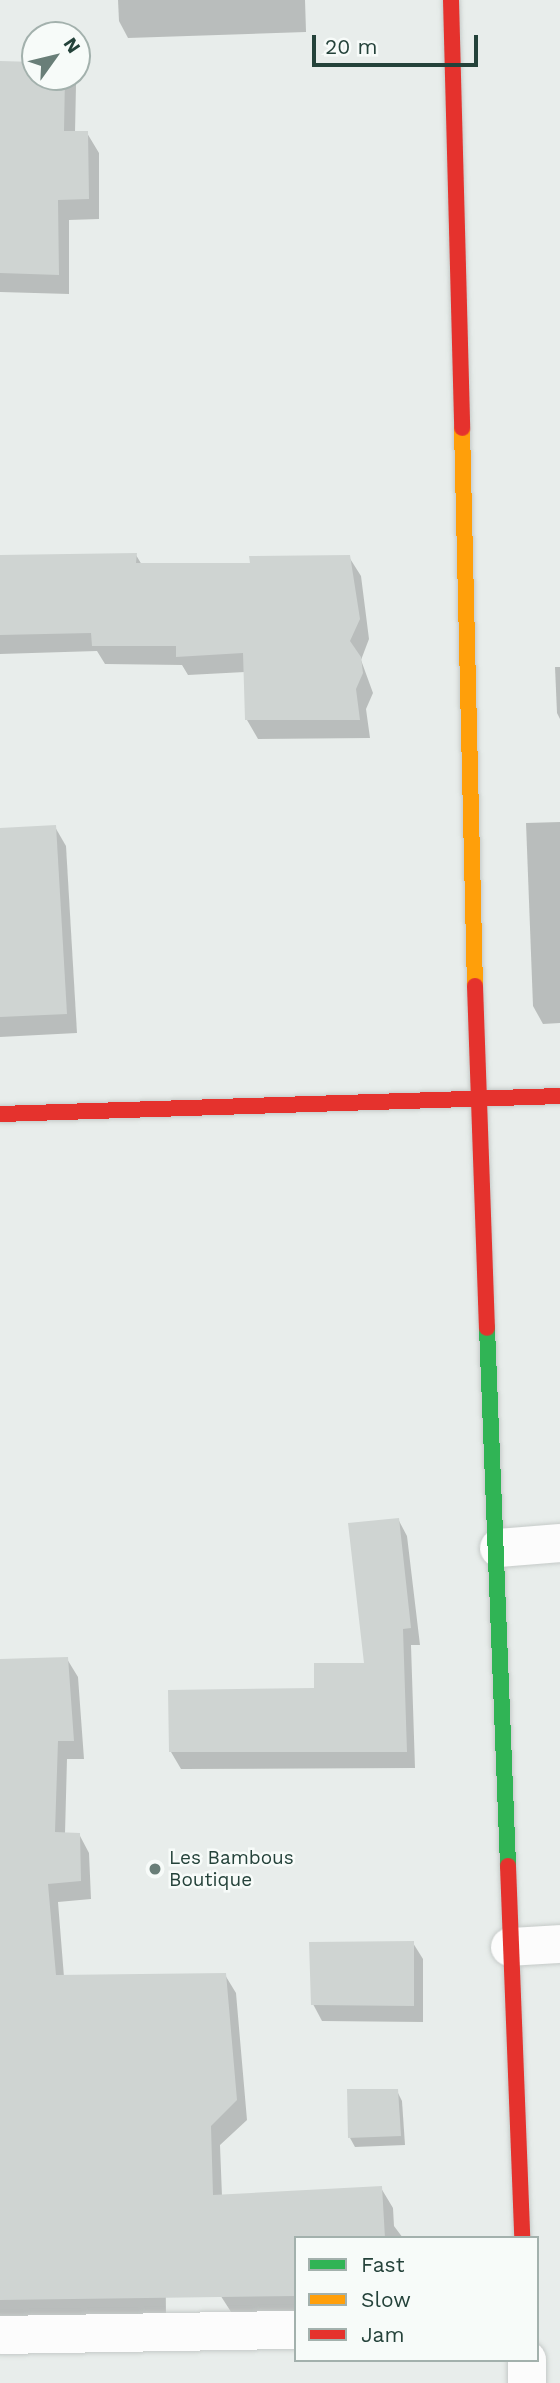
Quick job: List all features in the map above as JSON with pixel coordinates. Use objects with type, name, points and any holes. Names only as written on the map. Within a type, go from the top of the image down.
[{"type":"street","points":[[451,0],[478,1098],[499,1548],[510,1947],[522,2236]]},
{"type":"street","points":[[0,1114],[560,1096]]},
{"type":"street","points":[[499,1548],[560,1544]]},
{"type":"street","points":[[510,1947],[560,1944]]},
{"type":"street","points":[[0,2334],[294,2330]]},
{"type":"street","points":[[527,2362],[527,2383]]},
{"type":"building","points":[[0,61],[21,62],[21,91],[65,91],[64,131],[88,131],[89,199],[58,200],[59,275],[0,273]]},
{"type":"building","points":[[137,553],[136,563],[250,563],[249,556],[350,555],[360,619],[350,641],[361,657],[363,673],[356,689],[360,720],[245,720],[243,653],[176,657],[176,646],[92,646],[91,633],[0,635],[0,555]]},
{"type":"building","points":[[56,825],[67,1014],[0,1017],[0,828]]},
{"type":"building","points":[[399,1518],[411,1628],[403,1629],[407,1752],[169,1752],[168,1690],[314,1688],[314,1663],[364,1663],[348,1523]]},
{"type":"building","points":[[68,1657],[74,1741],[58,1741],[55,1832],[80,1833],[81,1881],[48,1884],[56,1975],[226,1973],[237,2100],[211,2126],[213,2195],[382,2186],[385,2236],[294,2236],[294,2296],[0,2300],[0,1659]]},
{"type":"building","points":[[414,1941],[414,2006],[311,2005],[309,1942]]},
{"type":"building","points":[[347,2089],[398,2089],[401,2136],[348,2138]]},
{"type":"traffic: fast","points":[[487,1328],[508,1866]]},
{"type":"traffic: slow","points":[[462,428],[475,986]]},
{"type":"traffic: jam","points":[[451,0],[462,428]]},
{"type":"traffic: jam","points":[[475,986],[487,1328]]},
{"type":"traffic: jam","points":[[0,1114],[560,1096]]},
{"type":"traffic: jam","points":[[508,1866],[522,2236]]},
{"type":"place","name":"Les Bambous Boutique","points":[[155,1869]]}]
